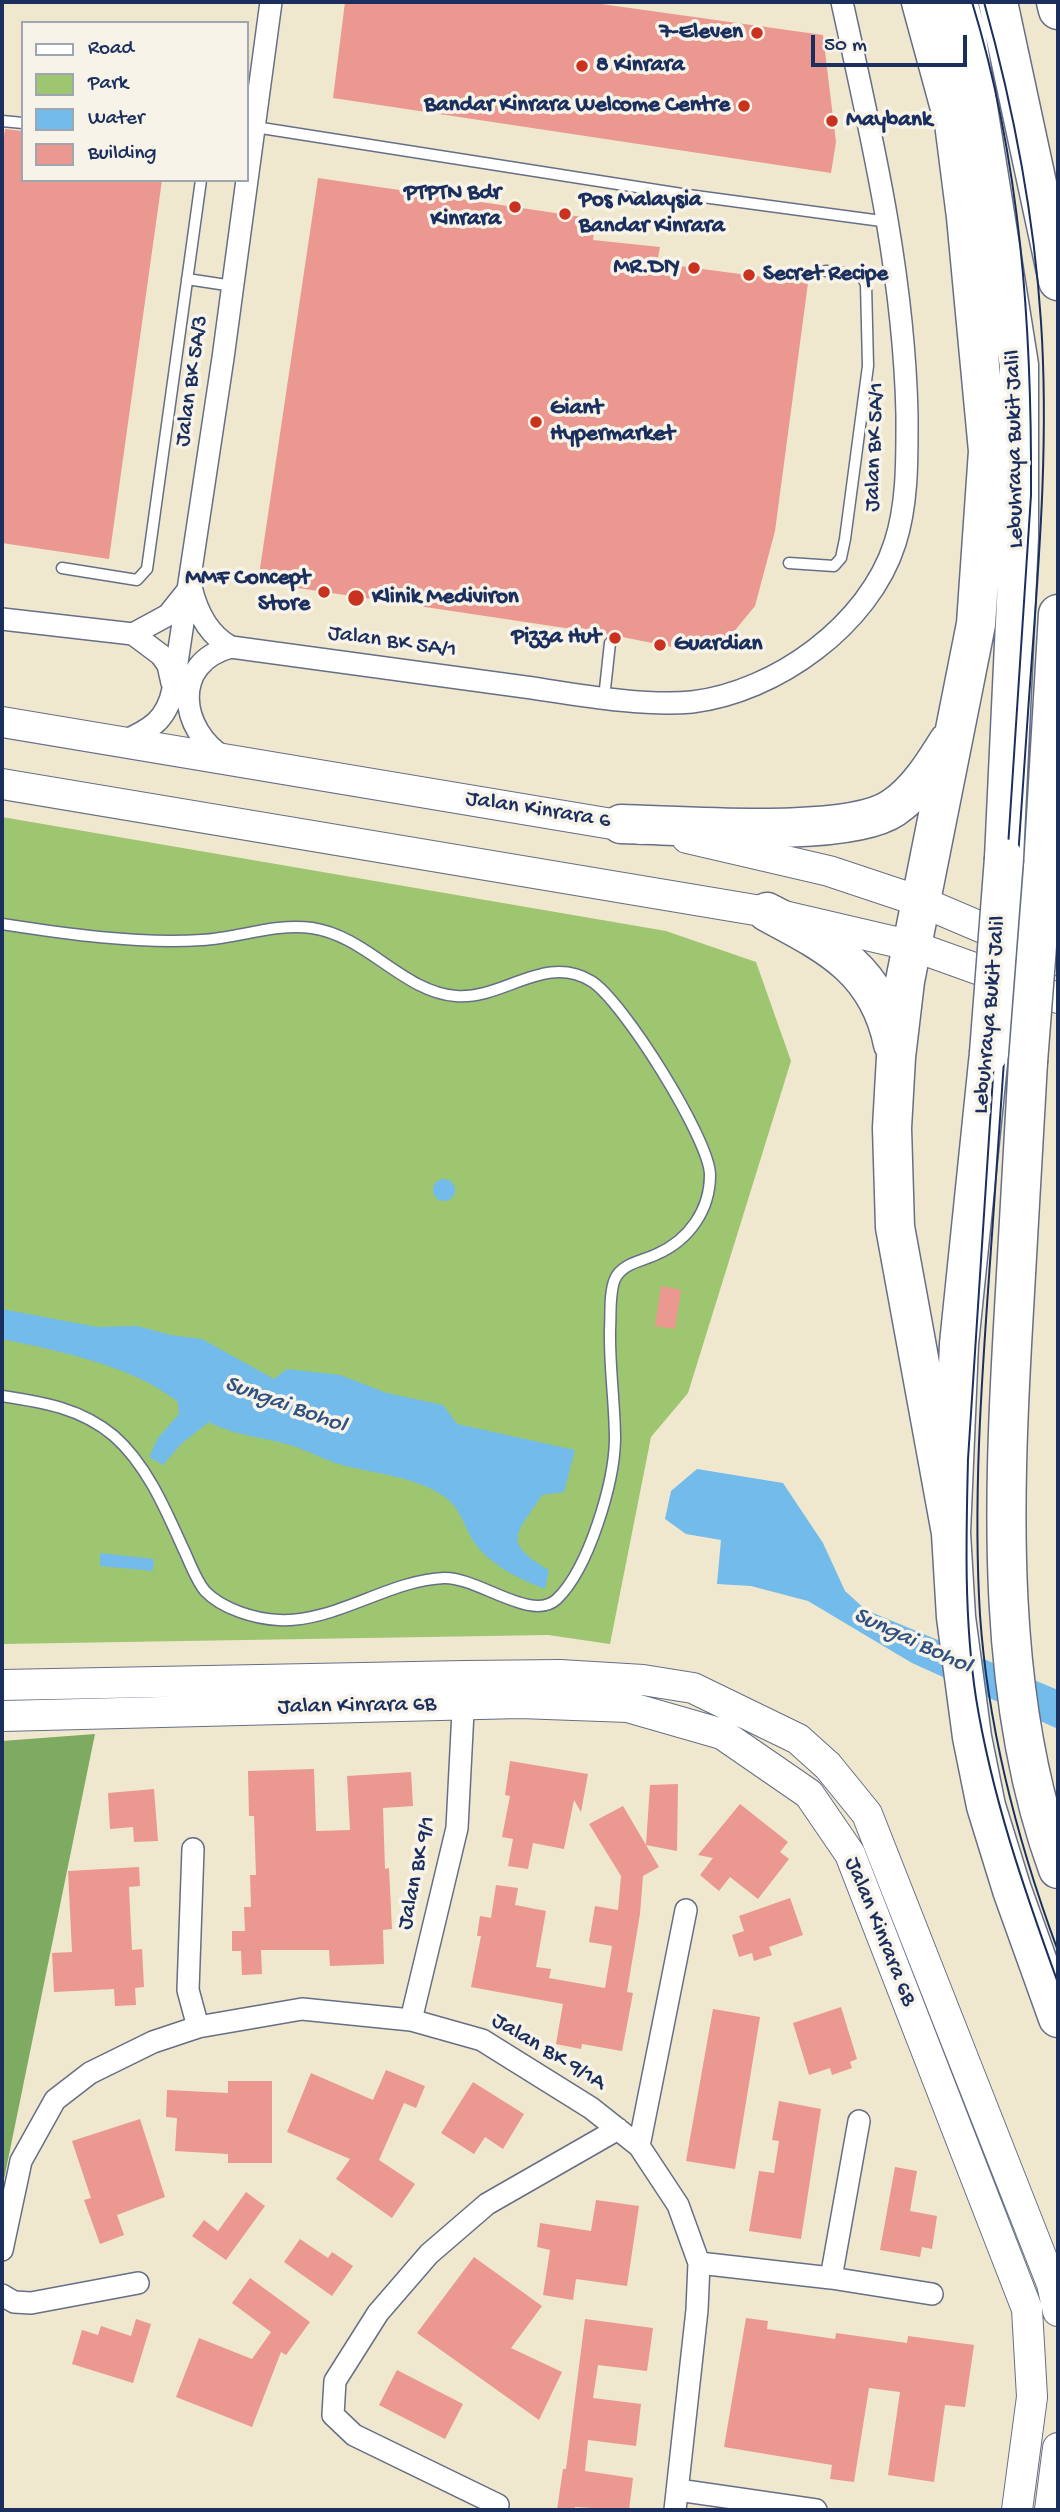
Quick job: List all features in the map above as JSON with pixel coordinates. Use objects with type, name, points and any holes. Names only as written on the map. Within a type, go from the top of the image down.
[{"type":"highway","points":[[921,2],[1011,313]]},
{"type":"highway","name":"Lebuhraya Bukit Jalil","points":[[958,2],[966,32],[1019,365],[1020,452],[1004,858],[989,1053],[958,1344],[951,1533],[956,1617],[972,1737],[986,1806],[1058,2018]]},
{"type":"highway","points":[[998,2],[1058,281]]},
{"type":"highway","points":[[1056,2],[1058,10]]},
{"type":"highway","points":[[951,1533],[895,1227],[891,1172],[896,1056],[913,946],[976,624],[988,451],[966,216],[954,123]]},
{"type":"highway","points":[[1058,186],[1058,194]]},
{"type":"highway","name":"Lebuhraya Bukit Jalil","points":[[1058,614],[1028,1062],[1007,1446],[1010,1628],[1027,1754],[1046,1837],[1058,1869]]},
{"type":"highway","points":[[621,824],[825,827],[862,821],[892,809],[915,789],[958,724]]},
{"type":"highway","points":[[767,912],[827,944],[854,966],[882,1006],[896,1056]]},
{"type":"street","name":"Jalan BK 5A/3","points":[[248,178],[271,2]]},
{"type":"street","name":"Jalan BK 5A/1","points":[[231,647],[604,698],[689,702],[756,684],[816,651],[860,605],[881,576],[895,544],[902,511],[907,444],[906,376],[889,222],[842,2]]},
{"type":"street","name":"Jalan BK 5A/3","points":[[122,742],[156,725],[170,704],[247,182]]},
{"type":"street","points":[[133,634],[167,615],[189,584]]},
{"type":"street","points":[[189,584],[205,622],[214,634],[231,647]]},
{"type":"street","points":[[2,619],[133,634],[161,655],[171,675],[173,689]]},
{"type":"street","points":[[230,761],[213,750],[194,727],[187,702],[189,687],[204,662],[217,651],[231,647]]},
{"type":"street","name":"Jalan Kinrara 6","points":[[2,722],[621,824],[829,872],[922,902],[1058,960]]},
{"type":"street","points":[[2,784],[767,912],[913,946],[1058,998]]},
{"type":"street","name":"Jalan Kinrara 6B","points":[[2,1716],[464,1690],[560,1675],[643,1679],[693,1688],[798,1739],[828,1766],[867,1814],[1052,2284],[1058,2311]]},
{"type":"street","name":"Jalan Kinrara 6B","points":[[2,1685],[464,1690],[628,1707],[722,1734],[809,1794],[850,1854],[1027,2309],[1031,2397],[1017,2510]]},
{"type":"street","name":"Jalan BK 9/1","points":[[411,2020],[457,1828],[464,1690]]},
{"type":"street","points":[[193,1849],[188,1990],[198,2027]]},
{"type":"street","points":[[639,2146],[687,1910]]},
{"type":"street","name":"Jalan BK 9/1A","points":[[2,2250],[21,2161],[55,2100],[90,2073],[153,2042],[198,2027],[302,2009],[411,2020],[482,2040],[591,2108],[639,2146],[678,2205],[699,2263],[697,2310],[677,2500]]},
{"type":"street","points":[[831,2278],[859,2121]]},
{"type":"street","points":[[498,2505],[354,2435],[333,2415],[335,2381],[378,2313],[429,2254],[487,2204],[618,2130]]},
{"type":"street","points":[[699,2263],[831,2278],[932,2294]]},
{"type":"street","points":[[2,2295],[14,2302],[31,2303],[138,2283]]},
{"type":"street","points":[[1050,2510],[1058,2448]]},
{"type":"street","points":[[677,2500],[816,2510]]},
{"type":"lane","points":[[2,121],[21,123]]},
{"type":"lane","points":[[255,127],[688,195],[889,222]]},
{"type":"lane","points":[[62,568],[137,580],[147,569],[201,182]]},
{"type":"lane","points":[[789,563],[834,566],[844,551],[868,366],[866,284],[861,275],[826,271]]},
{"type":"lane","points":[[187,279],[233,286]]},
{"type":"lane","points":[[604,698],[610,643]]},
{"type":"lane","points":[[2,924],[151,941],[206,940],[281,927],[319,929],[359,944],[424,986],[454,996],[487,992],[545,973],[565,970],[575,973],[605,991],[646,1045],[702,1145],[709,1164],[710,1179],[699,1220],[688,1232],[671,1247],[623,1268],[615,1279],[610,1344],[615,1441],[606,1489],[581,1563],[555,1601],[545,1606],[515,1602],[472,1581],[443,1578],[419,1581],[302,1618],[279,1620],[236,1609],[205,1591],[150,1482],[118,1439],[76,1412],[2,1395]]},
{"type":"green space","points":[[2,817],[666,931],[756,962],[791,1061],[688,1393],[651,1437],[610,1644],[548,1635],[2,1644]]},
{"type":"green space","points":[[95,1734],[2,2189],[2,1741]]},
{"type":"water","points":[[444,1179],[452,1182],[455,1190],[452,1198],[444,1201],[436,1198],[433,1190],[436,1182]]},
{"type":"water","name":"Sungai Bohol","points":[[2,1309],[97,1327],[137,1326],[171,1335],[202,1339],[274,1379],[287,1369],[340,1375],[387,1393],[443,1405],[457,1424],[575,1450],[564,1492],[542,1495],[525,1520],[518,1537],[524,1552],[549,1570],[545,1589],[515,1576],[488,1558],[474,1542],[458,1511],[448,1500],[432,1489],[409,1481],[342,1465],[296,1447],[230,1431],[209,1422],[181,1444],[163,1465],[149,1457],[158,1438],[179,1414],[178,1402],[160,1389],[117,1369],[70,1354],[2,1339]]},
{"type":"water","name":"Sungai Bohol","points":[[697,1469],[783,1483],[823,1543],[845,1591],[866,1610],[1058,1690],[1058,1729],[912,1663],[808,1601],[751,1586],[717,1584],[721,1540],[686,1534],[665,1519],[671,1491]]},
{"type":"water","points":[[100,1553],[154,1559],[153,1571],[100,1566]]},
{"type":"building","name":"8 Kinrara","points":[[345,2],[587,2],[823,35],[836,142],[831,173],[333,98]]},
{"type":"building","points":[[5,129],[21,131],[21,182],[162,182],[109,559],[2,543],[2,150]]},
{"type":"building","name":"Giant Hypermarket","points":[[318,178],[596,219],[593,240],[660,247],[657,263],[808,283],[775,531],[755,606],[732,634],[688,650],[612,635],[258,582]]},
{"type":"building","points":[[661,1286],[681,1290],[675,1329],[655,1326]]},
{"type":"building","points":[[510,1761],[588,1774],[581,1812],[574,1800],[564,1849],[533,1843],[528,1869],[508,1866],[513,1839],[502,1837],[510,1796],[505,1795]]},
{"type":"building","points":[[314,1769],[316,1831],[350,1830],[347,1776],[411,1772],[413,1806],[383,1808],[385,1869],[389,1868],[392,1929],[383,1930],[384,1964],[330,1966],[329,1950],[261,1950],[262,1974],[242,1975],[241,1951],[232,1951],[232,1931],[245,1931],[244,1907],[251,1907],[250,1875],[256,1875],[254,1816],[249,1816],[248,1771]]},
{"type":"building","points":[[678,1784],[677,1851],[646,1845],[650,1785]]},
{"type":"building","points":[[154,1789],[158,1841],[134,1842],[133,1827],[110,1829],[108,1793]]},
{"type":"building","points":[[740,1804],[788,1842],[780,1852],[789,1859],[758,1899],[730,1877],[719,1891],[700,1875],[713,1858],[698,1855]]},
{"type":"building","points":[[623,1806],[659,1867],[643,1876],[640,1914],[627,1992],[633,1993],[622,2051],[582,2044],[581,2049],[556,2044],[563,2004],[471,1987],[481,1936],[477,1936],[480,1916],[491,1918],[496,1885],[518,1888],[515,1905],[546,1911],[536,1967],[551,1969],[549,1978],[605,1988],[612,1946],[589,1942],[595,1906],[618,1910],[621,1876],[589,1824]]},
{"type":"building","points":[[139,1867],[140,1886],[129,1887],[132,1950],[142,1949],[144,1987],[135,1988],[136,2005],[115,2006],[114,1989],[54,1992],[52,1953],[72,1952],[68,1871]]},
{"type":"building","points":[[790,1898],[803,1935],[769,1947],[772,1955],[754,1961],[752,1953],[739,1957],[732,1935],[744,1931],[739,1916]]},
{"type":"building","points":[[841,2007],[857,2059],[850,2062],[852,2068],[832,2075],[830,2068],[809,2075],[793,2023]]},
{"type":"building","points":[[713,2009],[760,2017],[735,2169],[686,2161]]},
{"type":"building","points":[[386,2070],[425,2086],[416,2108],[404,2103],[379,2160],[415,2184],[392,2218],[336,2179],[350,2159],[287,2132],[311,2073],[373,2100]]},
{"type":"building","points":[[228,2081],[272,2081],[272,2163],[228,2163],[228,2154],[175,2151],[177,2118],[166,2117],[167,2090],[228,2093]]},
{"type":"building","points":[[473,2082],[524,2114],[503,2149],[485,2137],[474,2154],[441,2133]]},
{"type":"building","points":[[779,2101],[821,2109],[801,2239],[749,2231],[759,2171],[774,2173],[779,2141],[772,2140]]},
{"type":"building","points":[[140,2119],[165,2197],[117,2215],[124,2235],[100,2244],[84,2200],[91,2198],[72,2141]]},
{"type":"building","points":[[895,2167],[917,2171],[910,2211],[937,2216],[932,2249],[922,2247],[920,2257],[880,2250]]},
{"type":"building","points":[[246,2192],[265,2206],[226,2260],[192,2236],[204,2220],[218,2231]]},
{"type":"building","points":[[596,2200],[639,2206],[627,2286],[576,2279],[573,2300],[543,2295],[550,2250],[537,2247],[540,2223],[591,2231]]},
{"type":"building","points":[[300,2239],[328,2258],[332,2252],[353,2266],[332,2296],[284,2262]]},
{"type":"building","points":[[474,2257],[542,2306],[511,2348],[562,2372],[539,2420],[417,2333]]},
{"type":"building","points":[[250,2278],[310,2322],[286,2355],[281,2352],[252,2427],[176,2397],[199,2338],[252,2359],[271,2332],[232,2303]]},
{"type":"building","points":[[746,2318],[768,2321],[767,2329],[835,2339],[836,2333],[907,2343],[908,2336],[974,2345],[965,2407],[945,2405],[934,2482],[888,2475],[900,2392],[869,2388],[854,2482],[830,2479],[832,2465],[724,2447]]},
{"type":"building","points":[[136,2319],[151,2324],[133,2383],[72,2364],[82,2330],[98,2335],[101,2326],[131,2336]]},
{"type":"building","points":[[585,2319],[653,2328],[647,2371],[598,2365],[593,2398],[641,2404],[636,2446],[588,2440],[585,2471],[633,2478],[629,2510],[575,2507],[575,2510],[557,2510],[563,2469],[566,2469]]},
{"type":"building","points":[[397,2370],[463,2404],[445,2439],[379,2405]]},
{"type":"tram line","points":[[972,2],[1002,123],[1020,246],[1029,370],[1031,495],[968,1459],[968,1609],[976,1698],[991,1771],[1021,1878],[1058,1983]]},
{"type":"tram line","points":[[984,2],[1013,121],[1028,201],[1041,322],[1044,423],[1038,576],[983,1368],[978,1467],[978,1566],[984,1658],[998,1743],[1018,1828],[1058,1951]]},
{"type":"place","name":"7-Eleven","points":[[757,33]]},
{"type":"place","name":"8 Kinrara","points":[[582,66]]},
{"type":"place","name":"Bandar Kinrara Welcome Centre","points":[[744,106]]},
{"type":"place","name":"Maybank","points":[[832,121]]},
{"type":"place","name":"PTPTN Bdr Kinrara","points":[[515,207]]},
{"type":"place","name":"Pos Malaysia Bandar Kinrara","points":[[565,214]]},
{"type":"place","name":"MR.DIY","points":[[694,268]]},
{"type":"place","name":"Secret Recipe","points":[[749,275]]},
{"type":"place","name":"Giant Hypermarket","points":[[536,422]]},
{"type":"place","name":"MMF Concept Store","points":[[324,592]]},
{"type":"place","name":"Klinik Mediviron","points":[[356,598]]},
{"type":"place","name":"Pizza Hut","points":[[615,638]]},
{"type":"place","name":"Guardian","points":[[660,645]]}]
